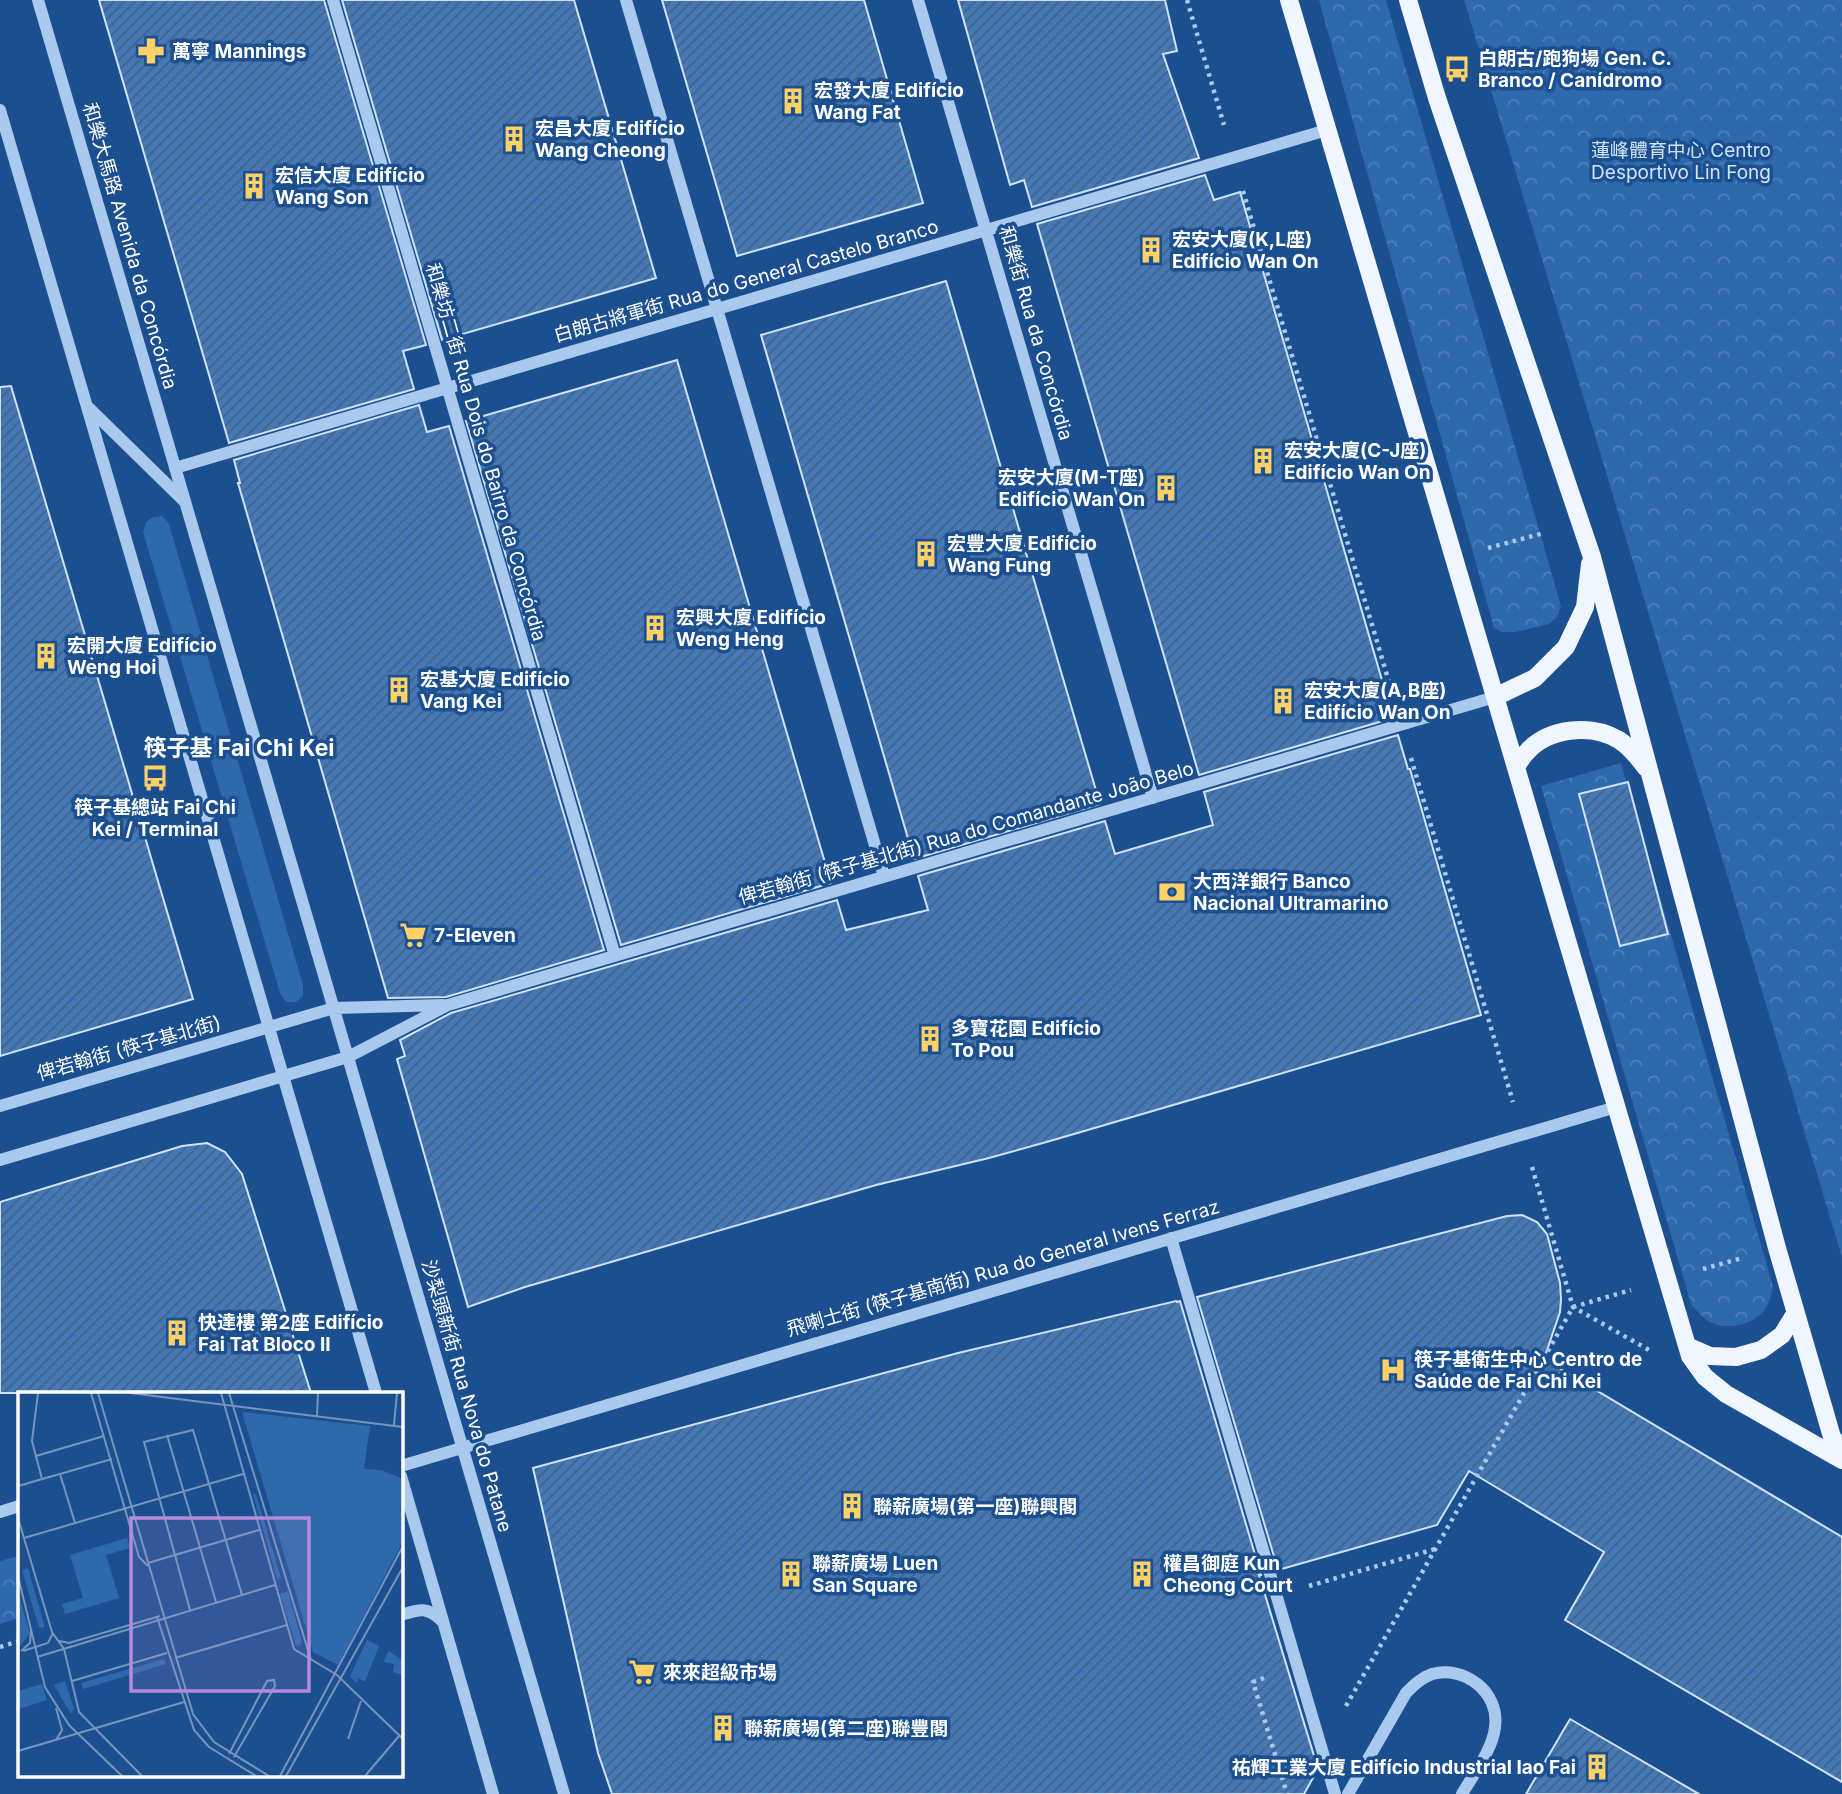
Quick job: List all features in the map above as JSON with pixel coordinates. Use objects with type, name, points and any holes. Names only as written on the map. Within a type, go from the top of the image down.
[{"type":"main road","points":[[1289,0],[1689,1356],[1705,1377],[1726,1394],[1842,1461]]},
{"type":"main road","points":[[1408,0],[1437,98],[1592,557],[1777,1248],[1832,1437],[1842,1451]]},
{"type":"main road","points":[[1495,697],[1535,678],[1566,647],[1585,607],[1592,557]]},
{"type":"main road","points":[[1516,767],[1527,751],[1548,737],[1570,730],[1594,731],[1617,739],[1636,754],[1650,774]]},
{"type":"main road","points":[[1687,1346],[1710,1356],[1736,1357],[1761,1350],[1782,1335],[1796,1314]]},
{"type":"street","name":"和樂大馬路 Avenida da Concórdia","points":[[38,0],[334,1008]]},
{"type":"street","name":"和樂坊二街 Rua Dois do Bairro da Concórdia","points":[[333,0],[615,956]]},
{"type":"street","points":[[626,0],[884,876]]},
{"type":"street","name":"和樂街 Rua da Concórdia","points":[[918,0],[1153,798]]},
{"type":"street","name":"和樂大馬路 Avenida da Concórdia","points":[[0,110],[269,1027]]},
{"type":"street","name":"白朗古將軍街 Rua do General Castelo Branco","points":[[175,468],[1327,130]]},
{"type":"street","name":"和樂大馬路 Avenida da Concórdia","points":[[88,407],[186,503]]},
{"type":"street","name":"俾若翰街 (筷子基北街) Rua do Comandante João Belo","points":[[448,1005],[1495,697]]},
{"type":"street","points":[[0,1160],[348,1057],[448,1005]]},
{"type":"street","name":"俾若翰街 (筷子基北街)","points":[[0,1106],[334,1008],[448,1005]]},
{"type":"street","name":"沙梨頭新街 Rua Nova do Patane","points":[[334,1008],[564,1794]]},
{"type":"street","points":[[269,1027],[376,1392]]},
{"type":"street","name":"飛喇士街 (筷子基南街) Rua do General Ivens Ferraz","points":[[402,1465],[1616,1107]]},
{"type":"street","points":[[1171,1238],[1335,1794]]},
{"type":"street","points":[[402,1479],[494,1794]]},
{"type":"street","points":[[0,1512],[18,1506]]},
{"type":"street","points":[[420,1609],[428,1598],[432,1580]]},
{"type":"street","points":[[402,1615],[420,1609],[433,1612],[443,1622]]},
{"type":"street","points":[[1348,1794],[1406,1693],[1417,1682],[1432,1674],[1447,1672],[1464,1675],[1478,1683],[1495,1710],[1496,1726],[1492,1741],[1462,1794]]},
{"type":"path","points":[[1454,558],[1580,523]]},
{"type":"path","points":[[1322,1748],[1573,1307],[1777,1248]]},
{"type":"path","points":[[1276,1595],[1436,1548]]},
{"type":"path","points":[[0,1647],[18,1642]]},
{"type":"path","points":[[1254,1682],[1287,1794]]},
{"type":"green space","points":[[1319,0],[1386,0],[1561,606],[1557,617],[1549,624],[1516,632],[1502,632],[1494,628]]},
{"type":"green space","name":"蓮峰體育中心 Centro Desportivo Lin Fong","points":[[1464,0],[1842,0],[1842,1257]]},
{"type":"green space","points":[[162,516],[169,524],[303,985],[303,996],[296,1002],[286,1002],[280,993],[143,532],[146,522],[153,517]]},
{"type":"green space","points":[[1621,763],[1773,1286],[1763,1312],[1739,1325],[1712,1323],[1691,1304],[1541,786]]},
{"type":"green space","points":[[18,1556],[18,1618],[0,1624],[0,1561]]},
{"type":"building","name":"宏信大廈 Edifício Wang Son","points":[[99,0],[324,0],[426,345],[403,351],[414,389],[229,443]]},
{"type":"building","name":"宏昌大廈 Edifício Wang Cheong","points":[[342,0],[574,0],[656,278],[442,340]]},
{"type":"building","name":"宏發大廈 Edifício Wang Fat","points":[[662,0],[864,0],[923,203],[737,256]]},
{"type":"building","points":[[958,0],[1165,0],[1177,51],[1163,54],[1199,158],[1032,207],[1024,180],[1010,185]]},
{"type":"building","points":[[1205,175],[1214,200],[1240,192],[1393,718],[1199,775],[1037,224]]},
{"type":"building","name":"宏豐大廈 Edifício Wang Fung","points":[[946,281],[1100,804],[914,859],[761,335]]},
{"type":"building","name":"宏興大廈 Edifício Weng Heng","points":[[677,360],[831,883],[621,945],[466,421]]},
{"type":"building","name":"宏開大廈 Edifício Weng Hoi","points":[[11,386],[193,999],[0,1056],[0,387]]},
{"type":"building","name":"宏基大廈 Edifício Vang Kei","points":[[419,405],[427,432],[449,426],[604,950],[446,997],[388,998],[238,483],[234,460]]},
{"type":"building","name":"多寶花園 Edifício To Pou","points":[[1398,735],[1481,1015],[1050,1141],[876,1185],[525,1287],[468,1307],[397,1059],[405,1056],[400,1040],[451,1013],[837,900],[846,930],[928,910],[918,876],[1105,821],[1115,854],[1213,825],[1204,792]]},
{"type":"building","points":[[1628,782],[1668,934],[1620,946],[1579,794]]},
{"type":"building","points":[[207,1143],[225,1152],[242,1174],[311,1392],[0,1393],[0,1202],[182,1146]]},
{"type":"building","points":[[1522,1215],[1537,1222],[1547,1234],[1560,1283],[1560,1312],[1544,1359],[1842,1537],[1842,1782],[1565,1620],[1604,1552],[1469,1471],[1437,1525],[1278,1570],[1197,1297],[1507,1216]]},
{"type":"building","name":"聯薪廣場 Luen San Square","points":[[1180,1301],[1318,1769],[1304,1794],[612,1794],[598,1753],[533,1468],[958,1353]]},
{"type":"building","name":"祐輝工業大廈 Edifício Industrial Iao Fai","points":[[1570,1719],[1699,1794],[1526,1794]]},
{"type":"place","name":"萬寧 Mannings","points":[[151,51]]},
{"type":"place","name":"白朗古/跑狗場 Gen. C. Branco / Canídromo","points":[[1457,69]]},
{"type":"place","name":"宏發大廈 Edifício Wang Fat","points":[[793,101]]},
{"type":"place","name":"宏昌大廈 Edifício Wang Cheong","points":[[514,139]]},
{"type":"place","name":"宏信大廈 Edifício Wang Son","points":[[254,186]]},
{"type":"place","name":"宏安大廈(K,L座) Edifício Wan On","points":[[1151,250]]},
{"type":"place","name":"宏安大廈(C-J座) Edifício Wan On","points":[[1263,461]]},
{"type":"place","name":"宏安大廈(M-T座) Edifício Wan On","points":[[1166,488]]},
{"type":"place","name":"宏豐大廈 Edifício Wang Fung","points":[[926,554]]},
{"type":"place","name":"宏興大廈 Edifício Weng Heng","points":[[655,628]]},
{"type":"place","name":"宏開大廈 Edifício Weng Hoi","points":[[46,656]]},
{"type":"place","name":"宏基大廈 Edifício Vang Kei","points":[[399,690]]},
{"type":"place","name":"宏安大廈(A,B座) Edifício Wan On","points":[[1283,701]]},
{"type":"place","name":"筷子基總站 Fai Chi Kei / Terminal","points":[[155,778]]},
{"type":"place","name":"大西洋銀行 Banco Nacional Ultramarino","points":[[1172,892]]},
{"type":"place","name":"7-Eleven","points":[[413,935]]},
{"type":"place","name":"多寶花園 Edifício To Pou","points":[[930,1039]]},
{"type":"place","name":"快達樓 第2座 Edifício Fai Tat Bloco II","points":[[177,1333]]},
{"type":"place","name":"筷子基衛生中心 Centro de Saúde de Fai Chi Kei","points":[[1393,1370]]},
{"type":"place","name":"聯薪廣場(第一座)聯興閣","points":[[852,1506]]},
{"type":"place","name":"聯薪廣場 Luen San Square","points":[[791,1574]]},
{"type":"place","name":"權昌御庭 Kun Cheong Court","points":[[1142,1574]]},
{"type":"place","name":"來來超級市場","points":[[642,1672]]},
{"type":"place","name":"聯薪廣場(第二座)聯豐閣","points":[[723,1728]]},
{"type":"place","name":"祐輝工業大廈 Edifício Industrial Iao Fai","points":[[1597,1767]]},
{"type":"district","name":"筷子基 Fai Chi Kei","points":[[239,748]]}]
